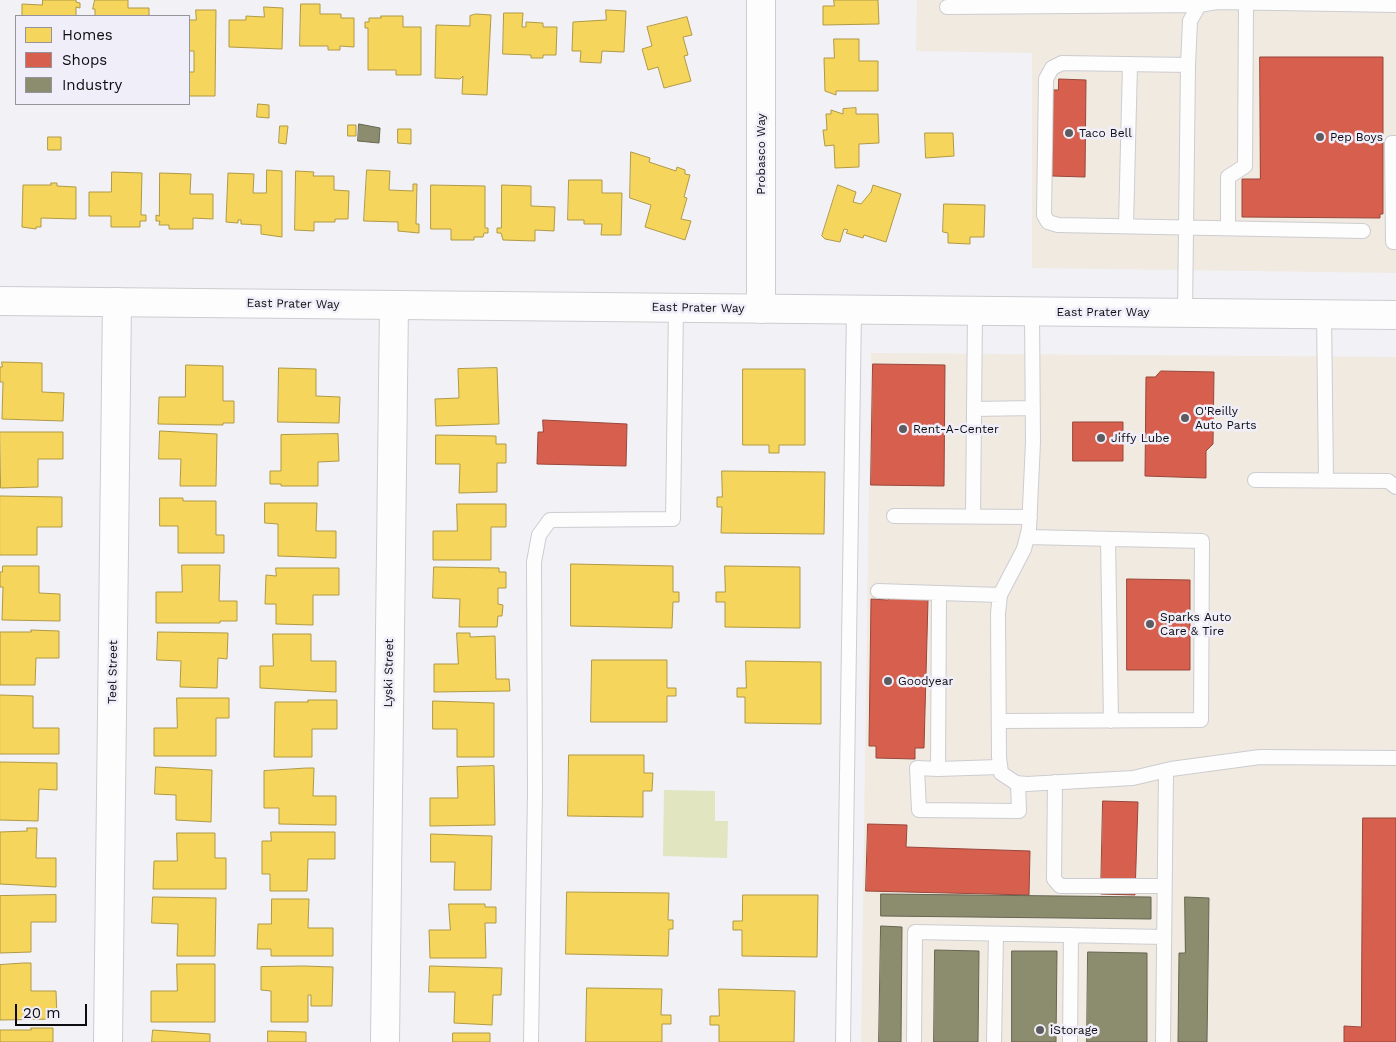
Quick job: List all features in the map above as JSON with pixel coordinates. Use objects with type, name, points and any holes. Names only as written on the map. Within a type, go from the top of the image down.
[{"type":"street","name":"Probasco Way","points":[[761,0],[761,309]]},
{"type":"street","name":"East Prater Way","points":[[0,301],[1396,315]]},
{"type":"street","name":"Teel Street","points":[[108,1042],[117,302]]},
{"type":"street","name":"Lyski Street","points":[[385,1042],[394,305]]},
{"type":"lane","points":[[947,7],[1199,6],[1217,2],[1396,5]]},
{"type":"lane","points":[[1228,227],[1228,177],[1244,166],[1246,3]]},
{"type":"lane","points":[[1185,313],[1190,21],[1199,6]]},
{"type":"lane","points":[[1188,65],[1062,63],[1052,68],[1046,78],[1044,214],[1048,222],[1058,225],[1363,231]]},
{"type":"lane","points":[[1126,226],[1130,64]]},
{"type":"lane","points":[[1396,143],[1392,144],[1393,242],[1396,242]]},
{"type":"lane","points":[[532,1042],[535,792],[534,562],[539,535],[550,520],[673,519],[676,308]]},
{"type":"lane","points":[[843,1042],[854,310]]},
{"type":"lane","points":[[973,516],[976,311]]},
{"type":"lane","points":[[1032,312],[1033,408],[1030,517],[1027,537],[1000,595],[997,660],[999,767],[1005,778],[1018,783],[1133,778],[1166,771],[1260,757],[1396,758]]},
{"type":"lane","points":[[1324,314],[1326,480]]},
{"type":"lane","points":[[974,409],[1033,408]]},
{"type":"lane","points":[[1255,480],[1388,481],[1396,487]]},
{"type":"lane","points":[[894,516],[1030,517]]},
{"type":"lane","points":[[999,721],[1201,720],[1202,541],[1027,537]]},
{"type":"lane","points":[[1108,539],[1111,721]]},
{"type":"lane","points":[[878,591],[1000,595]]},
{"type":"lane","points":[[938,769],[939,593]]},
{"type":"lane","points":[[999,767],[917,768],[919,810],[1019,811],[1018,783]]},
{"type":"lane","points":[[1163,1042],[1166,771]]},
{"type":"lane","points":[[1055,782],[1054,879],[1060,886],[1164,886]]},
{"type":"lane","points":[[914,1042],[915,932],[1164,936]]},
{"type":"lane","points":[[994,1042],[996,934]]},
{"type":"lane","points":[[1070,1042],[1071,935]]},
{"type":"shaded area","points":[[917,0],[1396,0],[1396,273],[1032,268],[1032,53],[916,51]]},
{"type":"shaded area","points":[[871,353],[1396,357],[1396,1042],[861,1042]]},
{"type":"green space","points":[[664,790],[715,791],[715,821],[728,821],[727,858],[663,856]]},
{"type":"building: Homes","points":[[43,0],[76,0],[76,2],[80,3],[80,8],[76,7],[76,15],[22,15],[22,4],[42,5]]},
{"type":"building: Homes","points":[[95,0],[128,0],[128,8],[149,8],[149,15],[95,15],[95,9],[93,9]]},
{"type":"building: Homes","points":[[834,0],[878,0],[879,24],[823,25],[823,6],[834,6]]},
{"type":"building: Homes","points":[[301,4],[320,4],[320,14],[341,14],[341,18],[354,18],[354,47],[340,46],[340,50],[328,50],[328,46],[300,46]]},
{"type":"building: Homes","points":[[264,7],[283,8],[282,49],[229,47],[229,20],[246,20],[246,16],[264,17]]},
{"type":"building: Homes","points":[[196,10],[216,10],[215,96],[190,96],[190,72],[194,72],[194,51],[190,51],[190,20],[196,20]]},
{"type":"building: Homes","points":[[606,10],[626,11],[624,52],[602,51],[601,63],[580,62],[581,51],[572,51],[573,22],[606,20]]},
{"type":"building: Homes","points":[[504,13],[523,13],[522,27],[526,27],[526,22],[543,23],[543,27],[557,27],[556,55],[543,55],[543,58],[531,58],[531,55],[503,54]]},
{"type":"building: Homes","points":[[476,14],[491,15],[487,95],[462,94],[463,76],[460,79],[435,78],[436,25],[470,26],[470,16]]},
{"type":"building: Homes","points":[[381,16],[403,16],[403,27],[421,27],[421,75],[396,75],[396,70],[368,70],[368,28],[365,28],[365,22],[369,22],[369,18],[381,18]]},
{"type":"building: Homes","points":[[687,17],[692,35],[683,37],[688,55],[684,56],[691,81],[664,88],[658,67],[648,70],[642,49],[652,46],[647,27]]},
{"type":"building: Homes","points":[[834,39],[859,39],[859,61],[878,61],[878,91],[836,91],[836,95],[825,91],[824,58],[834,58]]},
{"type":"building: Homes","points":[[258,104],[269,105],[269,118],[257,117]]},
{"type":"building: Homes","points":[[856,108],[856,114],[878,114],[879,143],[859,144],[859,167],[835,168],[834,145],[825,146],[823,130],[827,130],[826,114],[831,114],[831,110],[843,114],[843,109]]},
{"type":"building: Homes","points":[[348,125],[356,125],[356,136],[348,136]]},
{"type":"building: Homes","points":[[280,126],[288,126],[286,144],[279,143]]},
{"type":"building: Homes","points":[[398,129],[411,129],[411,144],[398,143]]},
{"type":"building: Homes","points":[[925,133],[953,133],[954,156],[926,158]]},
{"type":"building: Homes","points":[[48,137],[61,137],[61,150],[48,150]]},
{"type":"building: Homes","points":[[631,152],[650,158],[649,162],[676,171],[677,167],[685,170],[685,174],[690,175],[684,197],[687,198],[681,219],[691,221],[685,240],[645,227],[651,205],[630,198]]},
{"type":"building: Homes","points":[[267,170],[282,171],[282,237],[261,234],[261,225],[241,224],[241,220],[238,220],[238,223],[226,222],[228,173],[254,174],[253,193],[266,193]]},
{"type":"building: Homes","points":[[367,170],[390,171],[389,190],[413,191],[413,184],[417,184],[416,224],[419,224],[419,233],[398,231],[398,222],[364,221]]},
{"type":"building: Homes","points":[[296,171],[314,172],[313,176],[334,176],[334,190],[349,191],[348,219],[335,219],[335,222],[314,222],[314,231],[295,230]]},
{"type":"building: Homes","points":[[112,172],[142,173],[141,215],[146,215],[146,221],[140,221],[140,227],[111,227],[111,216],[89,216],[89,192],[111,192]]},
{"type":"building: Homes","points":[[160,173],[191,174],[190,194],[213,194],[213,219],[193,218],[193,229],[169,229],[169,225],[159,225],[160,221],[156,221],[156,215],[159,216]]},
{"type":"building: Homes","points":[[569,180],[602,180],[602,193],[622,193],[621,235],[601,235],[602,224],[584,224],[584,220],[568,220]]},
{"type":"building: Homes","points":[[51,183],[57,183],[57,186],[76,187],[76,219],[41,218],[41,227],[36,227],[36,229],[22,227],[23,185],[51,185]]},
{"type":"building: Homes","points":[[431,185],[485,186],[485,228],[488,228],[488,233],[484,233],[483,237],[474,237],[474,240],[451,240],[451,229],[431,229]]},
{"type":"building: Homes","points":[[502,185],[531,186],[531,206],[555,207],[554,231],[535,230],[535,241],[503,240],[501,233],[497,233],[497,228],[501,228]]},
{"type":"building: Homes","points":[[838,185],[856,192],[853,202],[861,204],[871,192],[873,185],[901,194],[886,242],[864,235],[863,238],[846,233],[848,230],[844,229],[840,242],[825,239],[822,236]]},
{"type":"building: Homes","points":[[944,204],[985,205],[984,237],[970,237],[970,244],[948,243],[948,233],[943,232]]},
{"type":"building: Homes","points":[[2,362],[42,363],[42,392],[64,393],[63,421],[2,419],[3,382],[0,382],[0,367],[2,367]]},
{"type":"building: Homes","points":[[186,365],[223,366],[223,401],[234,401],[234,423],[223,423],[223,425],[158,424],[159,397],[185,397]]},
{"type":"building: Homes","points":[[279,368],[316,369],[316,396],[340,397],[339,423],[278,422]]},
{"type":"building: Homes","points":[[497,368],[499,424],[436,426],[435,399],[459,398],[458,369]]},
{"type":"building: Homes","points":[[743,369],[805,369],[805,445],[779,445],[779,453],[769,453],[769,445],[743,445]]},
{"type":"building: Homes","points":[[160,431],[217,434],[216,486],[180,486],[181,459],[159,459]]},
{"type":"building: Homes","points":[[0,432],[63,432],[63,459],[38,459],[38,487],[1,488]]},
{"type":"building: Homes","points":[[338,434],[339,461],[318,462],[318,486],[281,486],[281,484],[270,484],[270,471],[281,471],[281,435]]},
{"type":"building: Homes","points":[[436,435],[496,436],[496,444],[506,444],[506,463],[497,463],[497,492],[459,493],[460,464],[436,464]]},
{"type":"building: Homes","points":[[722,471],[825,472],[824,534],[721,533],[722,507],[717,507],[717,497],[722,497]]},
{"type":"building: Homes","points":[[0,496],[62,497],[62,527],[37,527],[37,555],[0,555]]},
{"type":"building: Homes","points":[[160,498],[183,498],[183,501],[216,501],[216,535],[224,535],[224,553],[178,553],[178,526],[160,526]]},
{"type":"building: Homes","points":[[265,503],[317,503],[316,531],[336,531],[336,558],[278,556],[278,524],[265,523]]},
{"type":"building: Homes","points":[[457,504],[506,504],[506,527],[491,527],[491,560],[433,560],[433,531],[457,531]]},
{"type":"building: Homes","points":[[571,564],[673,566],[673,592],[679,592],[679,602],[673,602],[672,628],[571,626]]},
{"type":"building: Homes","points":[[182,565],[220,565],[219,601],[237,601],[237,621],[220,621],[220,623],[156,623],[156,592],[182,592]]},
{"type":"building: Homes","points":[[3,566],[39,566],[39,593],[60,594],[60,621],[2,620],[3,587],[0,587],[0,572],[2,572]]},
{"type":"building: Homes","points":[[725,566],[800,567],[800,628],[725,627],[725,602],[716,602],[716,592],[725,592]]},
{"type":"building: Homes","points":[[434,567],[499,568],[499,572],[506,572],[506,588],[498,588],[498,604],[503,605],[502,616],[498,616],[497,627],[459,627],[460,599],[433,598]]},
{"type":"building: Homes","points":[[276,568],[339,568],[339,595],[313,595],[313,625],[276,624],[276,604],[265,604],[266,575],[276,576]]},
{"type":"building: Homes","points":[[31,630],[59,631],[59,658],[36,658],[35,685],[0,685],[0,632],[31,632]]},
{"type":"building: Homes","points":[[158,632],[228,633],[227,659],[218,658],[217,688],[180,687],[181,661],[157,660]]},
{"type":"building: Homes","points":[[457,633],[470,633],[470,637],[495,636],[496,679],[509,679],[510,691],[434,692],[434,664],[458,664]]},
{"type":"building: Homes","points":[[273,634],[311,634],[311,661],[336,661],[336,692],[260,688],[260,666],[273,666]]},
{"type":"building: Homes","points":[[592,660],[667,660],[667,688],[676,688],[676,696],[667,696],[667,722],[591,722]]},
{"type":"building: Homes","points":[[746,661],[821,662],[821,724],[745,723],[745,697],[737,697],[737,688],[746,688]]},
{"type":"building: Homes","points":[[0,695],[33,696],[33,728],[59,728],[59,754],[0,754]]},
{"type":"building: Homes","points":[[177,698],[229,698],[229,718],[216,718],[216,756],[154,756],[154,728],[177,728]]},
{"type":"building: Homes","points":[[308,700],[337,700],[337,729],[312,729],[312,757],[274,757],[275,702],[308,702]]},
{"type":"building: Homes","points":[[433,701],[494,703],[494,757],[457,757],[457,729],[433,729]]},
{"type":"building: Homes","points":[[569,755],[644,755],[644,773],[653,773],[652,791],[643,791],[643,817],[568,816]]},
{"type":"building: Homes","points":[[0,762],[57,763],[57,790],[39,789],[38,821],[0,820]]},
{"type":"building: Homes","points":[[494,766],[495,825],[430,826],[430,798],[458,798],[457,767]]},
{"type":"building: Homes","points":[[156,767],[212,770],[211,822],[176,820],[176,795],[155,794]]},
{"type":"building: Homes","points":[[314,768],[313,796],[336,796],[336,825],[279,824],[279,808],[264,808],[264,771]]},
{"type":"building: Homes","points":[[27,828],[37,828],[36,858],[56,858],[56,887],[0,884],[0,832],[27,831]]},
{"type":"building: Homes","points":[[271,832],[335,832],[335,859],[308,859],[307,891],[270,891],[270,874],[262,874],[262,841],[271,841]]},
{"type":"building: Homes","points":[[177,833],[215,833],[215,858],[226,858],[226,889],[153,889],[154,861],[177,861]]},
{"type":"building: Homes","points":[[431,834],[492,836],[491,890],[454,890],[455,862],[431,862]]},
{"type":"building: Homes","points":[[567,892],[669,893],[668,920],[673,920],[673,929],[669,929],[668,956],[566,954]]},
{"type":"building: Homes","points":[[56,895],[56,922],[31,922],[31,952],[0,953],[0,896]]},
{"type":"building: Homes","points":[[743,895],[818,895],[817,957],[742,956],[742,930],[733,930],[733,921],[742,921]]},
{"type":"building: Homes","points":[[153,897],[216,898],[215,956],[177,956],[178,924],[152,923]]},
{"type":"building: Homes","points":[[272,899],[309,899],[308,928],[333,928],[333,956],[271,956],[271,949],[257,949],[258,924],[271,924]]},
{"type":"building: Homes","points":[[449,904],[485,904],[485,907],[496,907],[496,923],[485,923],[486,958],[430,958],[429,930],[450,930]]},
{"type":"building: Homes","points":[[31,963],[31,991],[56,991],[57,1019],[0,1020],[0,965]]},
{"type":"building: Homes","points":[[177,964],[215,964],[215,1022],[151,1022],[151,991],[177,991]]},
{"type":"building: Homes","points":[[430,966],[502,968],[501,995],[493,995],[492,1025],[454,1023],[455,992],[429,992]]},
{"type":"building: Homes","points":[[261,967],[333,967],[332,1006],[311,1006],[311,995],[308,995],[308,1022],[271,1022],[271,991],[261,990]]},
{"type":"building: Homes","points":[[587,988],[662,989],[661,1015],[671,1015],[671,1024],[662,1024],[662,1042],[586,1042]]},
{"type":"building: Homes","points":[[719,989],[795,991],[794,1042],[719,1042],[719,1025],[710,1025],[710,1016],[719,1016]]},
{"type":"building: Homes","points":[[31,1028],[53,1028],[53,1042],[0,1042],[0,1030],[31,1030]]},
{"type":"building: Homes","points":[[153,1030],[210,1034],[210,1042],[152,1042]]},
{"type":"building: Homes","points":[[268,1031],[306,1032],[306,1042],[268,1042]]},
{"type":"building: Homes","points":[[453,1033],[490,1033],[490,1042],[453,1042]]},
{"type":"building: Shops","points":[[1260,57],[1383,57],[1383,214],[1380,214],[1380,218],[1242,217],[1242,179],[1260,179]]},
{"type":"building: Shops","name":"Taco Bell","points":[[1059,79],[1086,80],[1085,177],[1052,176],[1053,90],[1058,90]]},
{"type":"building: Shops","points":[[873,364],[945,365],[944,486],[871,485]]},
{"type":"building: Shops","points":[[1161,371],[1214,372],[1213,444],[1206,451],[1206,478],[1145,476],[1146,377],[1155,377]]},
{"type":"building: Shops","points":[[543,420],[627,424],[626,466],[537,464],[538,432],[543,432]]},
{"type":"building: Shops","points":[[1073,422],[1123,422],[1123,461],[1073,461]]},
{"type":"building: Shops","points":[[1127,579],[1190,580],[1190,670],[1127,670]]},
{"type":"building: Shops","points":[[888,593],[923,593],[923,600],[928,600],[924,748],[915,748],[915,759],[876,758],[876,746],[869,746],[871,599],[888,600]]},
{"type":"building: Shops","points":[[1103,801],[1138,802],[1135,895],[1101,894]]},
{"type":"building: Shops","points":[[1363,818],[1396,818],[1396,1042],[1344,1042],[1344,1026],[1361,1027]]},
{"type":"building: Shops","points":[[868,824],[907,825],[906,847],[1030,851],[1029,895],[866,891]]},
{"type":"building: Industry","points":[[359,124],[380,128],[379,143],[358,141]]},
{"type":"building: Industry","points":[[881,894],[1151,897],[1151,919],[881,916]]},
{"type":"building: Industry","points":[[1185,897],[1209,898],[1207,1042],[1178,1042],[1179,953],[1185,953]]},
{"type":"building: Industry","points":[[881,926],[902,927],[901,1042],[879,1042]]},
{"type":"building: Industry","points":[[935,950],[979,951],[978,1042],[934,1042]]},
{"type":"building: Industry","points":[[1012,951],[1057,951],[1056,1042],[1012,1042]]},
{"type":"building: Industry","points":[[1088,952],[1147,953],[1147,1042],[1087,1042]]},
{"type":"place","name":"Taco Bell","points":[[1069,133]]},
{"type":"place","name":"Pep Boys","points":[[1320,137]]},
{"type":"place","name":"O'Reilly Auto Parts","points":[[1185,418]]},
{"type":"place","name":"Rent-A-Center","points":[[903,429]]},
{"type":"place","name":"Jiffy Lube","points":[[1101,438]]},
{"type":"place","name":"Sparks Auto Care & Tire","points":[[1150,624]]},
{"type":"place","name":"Goodyear","points":[[888,681]]},
{"type":"place","name":"iStorage","points":[[1040,1030]]}]
